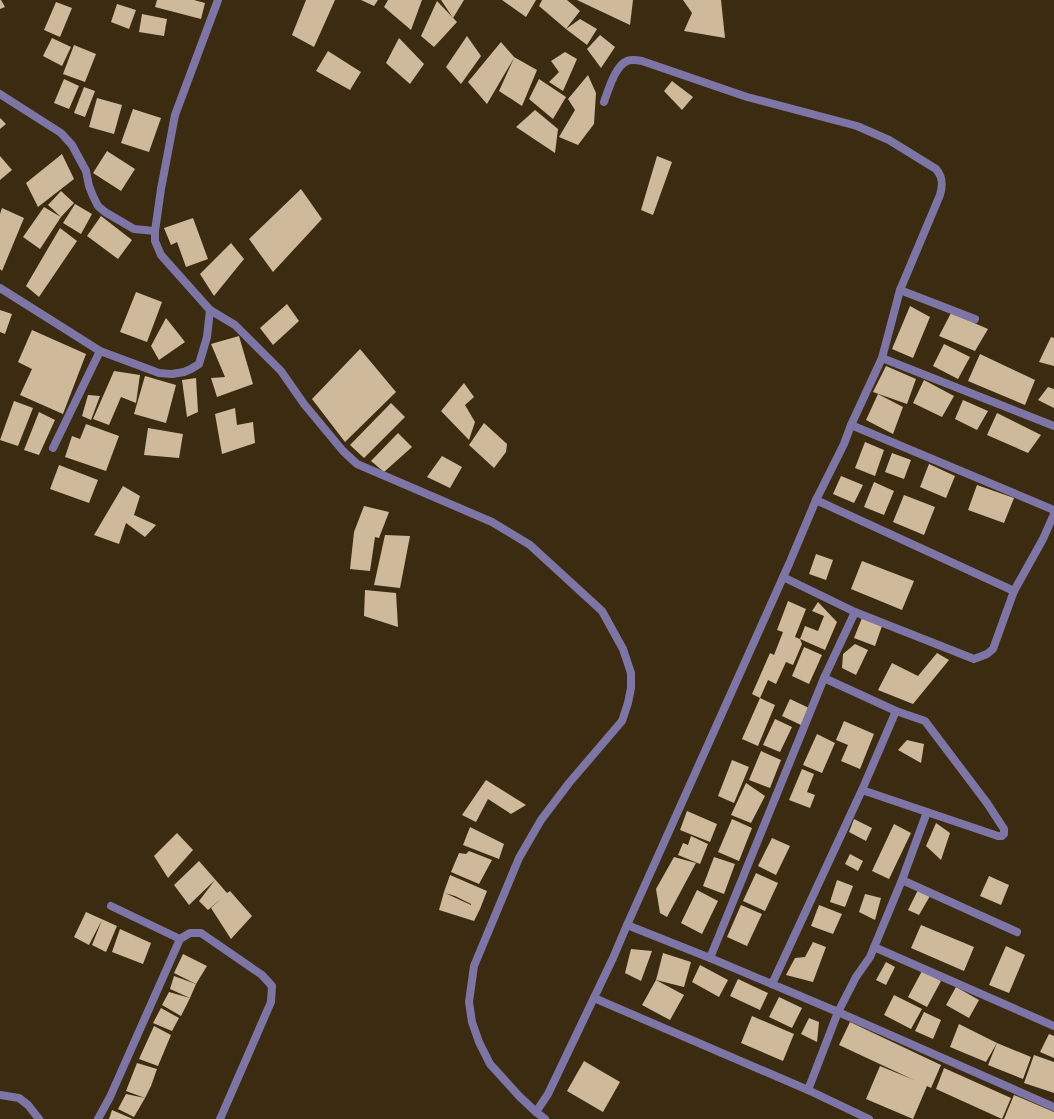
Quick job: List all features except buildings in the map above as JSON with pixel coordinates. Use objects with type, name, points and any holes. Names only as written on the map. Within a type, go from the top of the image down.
[{"type":"street","points":[[218,0],[175,115],[154,231],[155,241],[161,255],[210,310],[235,325],[281,372],[304,404],[343,451],[357,464],[492,522],[530,545],[602,611],[623,649],[631,673],[631,688],[622,721],[569,783],[541,820],[519,858],[474,966],[469,1002],[472,1022],[479,1042],[490,1064],[519,1096],[545,1119]]},
{"type":"street","points":[[536,1112],[548,1094],[613,958],[816,500],[844,444],[882,358],[900,290],[940,195],[942,186],[941,176],[936,169],[890,140],[857,126],[747,97],[642,61],[631,60],[621,65],[617,70],[604,102]]},
{"type":"street","points":[[0,94],[61,133],[72,145],[86,171],[89,186],[98,206],[105,212],[134,229],[154,231]]},
{"type":"street","points":[[0,288],[100,351],[159,374],[172,374],[191,369],[198,364],[206,337],[210,310]]},
{"type":"street","points":[[900,290],[975,319]]},
{"type":"street","points":[[53,448],[100,351]]},
{"type":"street","points":[[882,358],[1054,426]]},
{"type":"street","points":[[851,426],[1054,510]]},
{"type":"street","points":[[816,500],[1014,591]]},
{"type":"street","points":[[783,577],[855,612],[974,659],[988,654],[992,649],[1014,591],[1043,539],[1054,514]]},
{"type":"street","points":[[710,958],[824,678],[855,612]]},
{"type":"street","points":[[824,678],[896,711],[925,721],[987,803],[1004,829],[1004,834],[1002,836],[998,836],[862,790]]},
{"type":"street","points":[[772,984],[862,790],[896,711]]},
{"type":"street","points":[[808,1090],[838,1012],[856,977],[870,957],[902,880],[927,812]]},
{"type":"street","points":[[902,880],[1017,932]]},
{"type":"street","points":[[111,906],[180,939]]},
{"type":"street","points":[[627,925],[838,1012],[1054,1107]]},
{"type":"street","points":[[98,1119],[110,1096],[180,939],[190,933],[201,933],[262,975],[272,986],[271,1002],[220,1119]]},
{"type":"street","points":[[874,946],[1054,1026]]},
{"type":"street","points":[[594,998],[808,1090],[867,1118]]},
{"type":"street","points":[[0,1095],[19,1098],[28,1105],[39,1119]]}]
